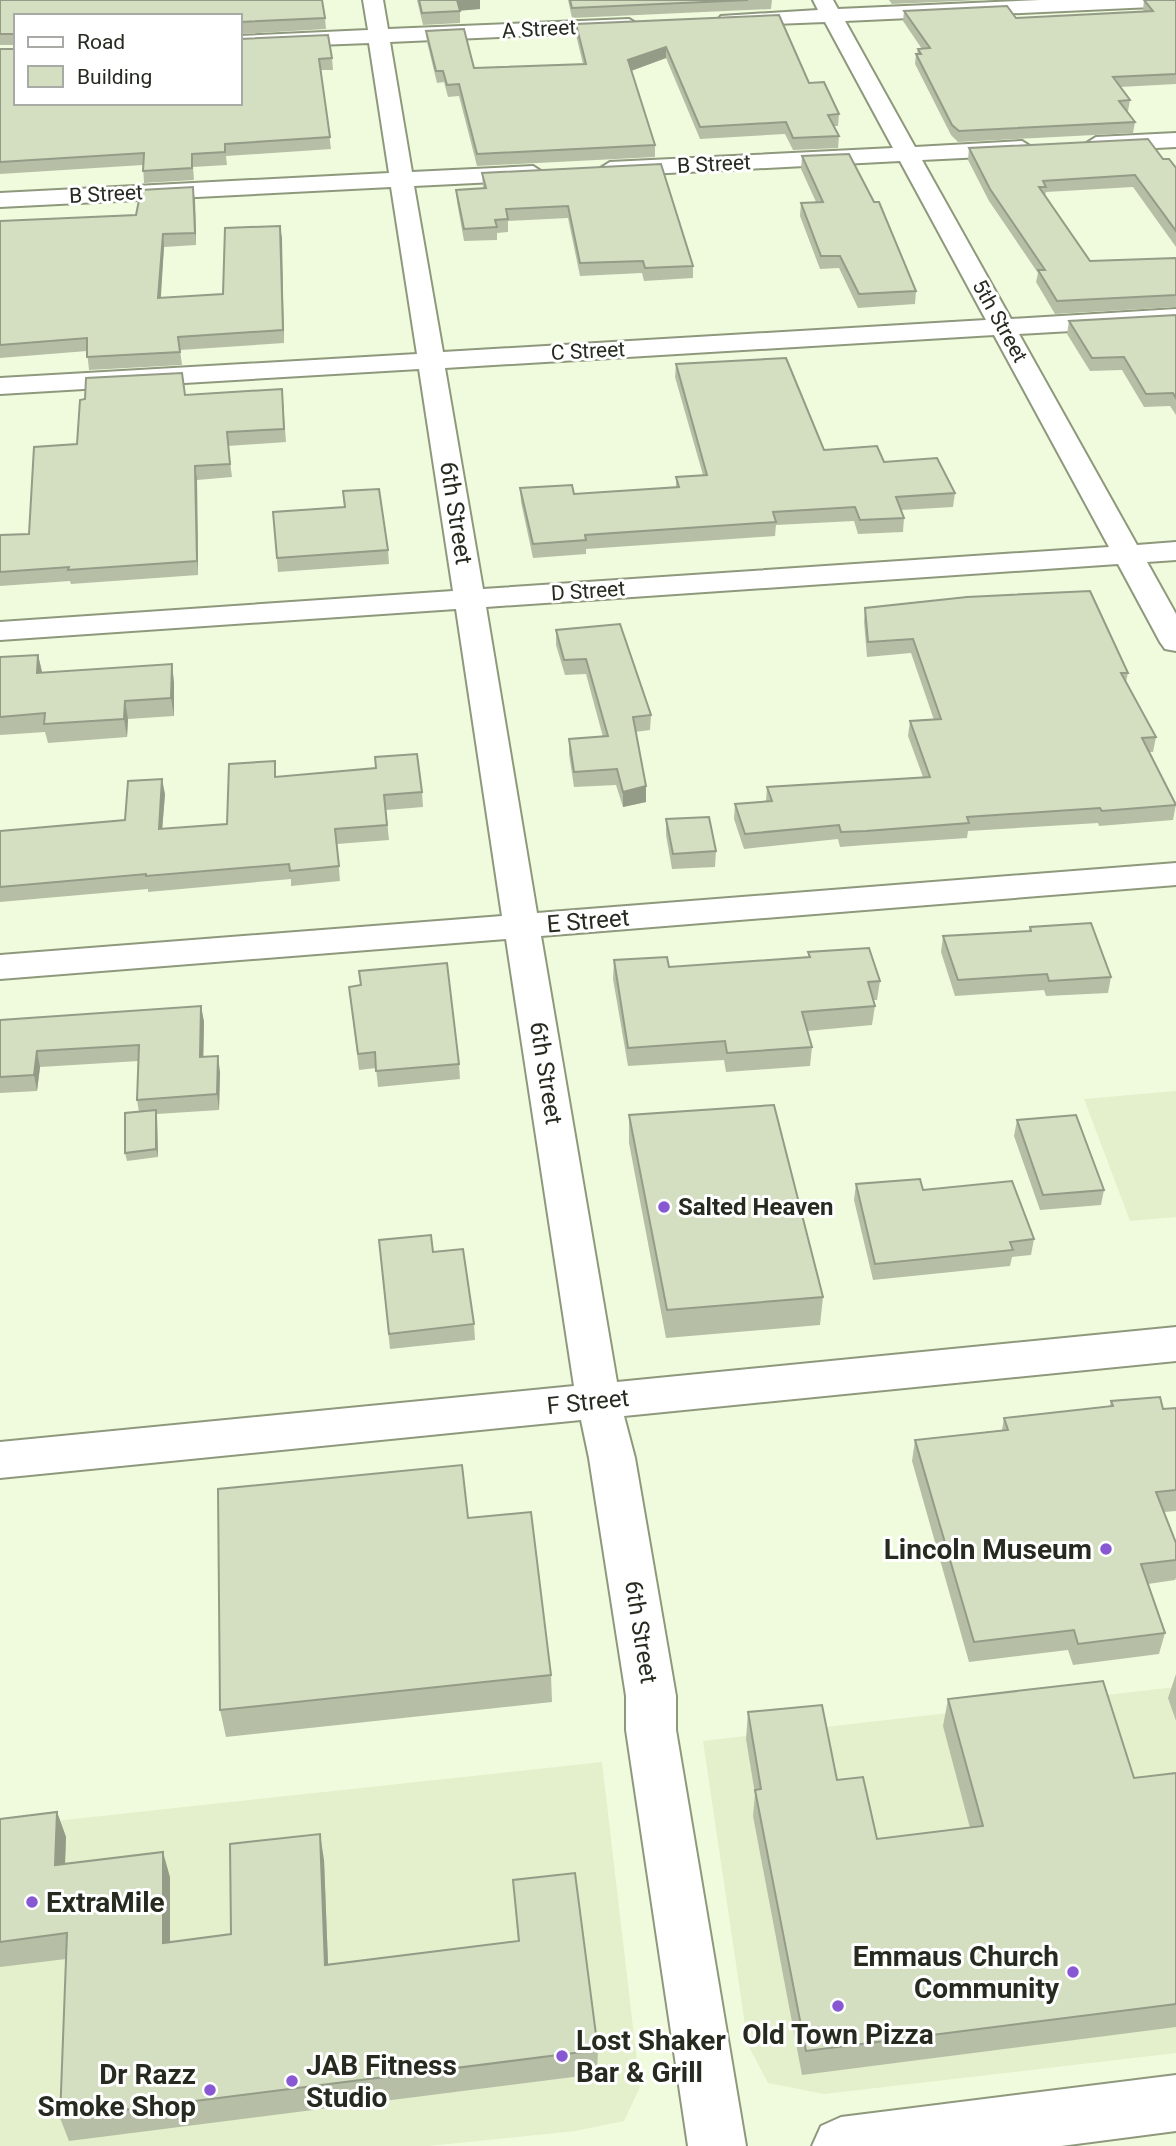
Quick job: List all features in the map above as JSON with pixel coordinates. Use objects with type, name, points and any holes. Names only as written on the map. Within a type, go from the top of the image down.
[{"type":"street","name":"6th Street","points":[[373,0],[598,1401],[612,1458],[651,1696],[650,1730],[717,2146]]},
{"type":"street","points":[[703,21],[828,8],[1174,0]]},
{"type":"street","name":"5th Street","points":[[828,8],[1176,642]]},
{"type":"street","name":"A Street","points":[[242,43],[647,24]]},
{"type":"street","points":[[1067,146],[1176,140]]},
{"type":"street","name":"B Street","points":[[582,170],[1040,147]]},
{"type":"street","name":"B Street","points":[[0,200],[554,172]]},
{"type":"street","name":"C Street","points":[[0,386],[1176,317]]},
{"type":"street","name":"D Street","points":[[0,631],[1176,551]]},
{"type":"street","name":"E Street","points":[[0,967],[1176,874]]},
{"type":"street","name":"F Street","points":[[0,1460],[1176,1344]]},
{"type":"street","points":[[841,2146],[1176,2103]]},
{"type":"shaded area","points":[[1176,1091],[1176,1217],[1130,1221],[1084,1099]]},
{"type":"shaded area","points":[[1176,1687],[1176,2053],[824,2094],[768,2083],[748,2045],[703,1741]]},
{"type":"shaded area","points":[[602,1762],[640,2087],[624,2121],[575,2131],[429,2146],[0,2146],[0,1827]]},
{"type":"building","points":[[0,0],[322,0],[325,18],[242,22],[242,14],[14,14],[14,34],[0,34]]},
{"type":"building","points":[[419,0],[457,0],[460,11],[422,13]]},
{"type":"building","points":[[570,0],[748,0],[572,8]]},
{"type":"building","points":[[1144,0],[1176,0],[1176,74],[1113,77],[1130,100],[1119,101],[1135,122],[959,131],[952,125],[916,54],[921,54],[918,49],[930,48],[904,11],[1007,6],[1016,18],[1153,11]]},
{"type":"building","points":[[779,15],[809,83],[824,82],[839,114],[828,115],[839,136],[793,138],[786,122],[700,127],[666,47],[628,60],[655,145],[477,154],[459,84],[447,85],[443,71],[436,71],[426,31],[464,29],[474,68],[586,64],[576,24]]},
{"type":"building","points":[[328,35],[332,58],[319,59],[330,137],[225,144],[225,152],[192,154],[192,168],[143,171],[144,153],[0,162],[0,49],[14,49],[14,105],[242,105],[242,39]]},
{"type":"building","points":[[1148,139],[1163,159],[1169,159],[1176,168],[1176,231],[1135,175],[1043,181],[1046,187],[1039,187],[1090,261],[1176,258],[1176,295],[1057,301],[1038,270],[1045,270],[990,189],[969,148]]},
{"type":"building","points":[[849,154],[874,202],[879,202],[916,291],[859,294],[840,256],[821,256],[801,203],[823,202],[802,156]]},
{"type":"building","points":[[661,164],[693,266],[645,268],[643,261],[580,263],[568,206],[506,209],[508,219],[495,220],[497,227],[464,229],[456,190],[486,188],[482,173]]},
{"type":"building","points":[[193,187],[195,233],[163,234],[158,298],[223,294],[225,228],[280,226],[283,330],[178,337],[180,352],[87,357],[87,338],[0,345],[0,221],[136,215],[141,190]]},
{"type":"building","points":[[1176,315],[1176,398],[1173,393],[1146,394],[1124,357],[1092,358],[1069,321]]},
{"type":"building","points":[[786,358],[824,450],[877,446],[884,462],[937,458],[955,493],[896,497],[904,518],[860,520],[855,507],[773,512],[776,522],[585,535],[586,540],[533,544],[520,488],[572,485],[574,494],[679,487],[676,477],[707,475],[676,364]]},
{"type":"building","points":[[182,373],[185,395],[282,389],[284,429],[227,432],[230,464],[195,466],[197,561],[0,572],[0,535],[29,534],[34,447],[77,444],[80,400],[85,399],[86,378]]},
{"type":"building","points":[[379,489],[388,550],[277,558],[273,512],[345,507],[343,491]]},
{"type":"building","points":[[1090,591],[1128,673],[1121,673],[1156,737],[1142,738],[1176,805],[967,817],[969,823],[866,831],[841,832],[839,825],[745,834],[735,804],[772,801],[767,787],[930,777],[910,721],[941,719],[913,639],[868,642],[865,608],[967,597]]},
{"type":"building","points":[[620,624],[651,715],[633,717],[646,786],[623,792],[617,769],[574,772],[569,739],[608,736],[586,659],[564,660],[556,630]]},
{"type":"building","points":[[38,655],[37,673],[172,664],[171,698],[125,701],[124,719],[44,724],[45,713],[0,717],[0,657]]},
{"type":"building","points":[[417,754],[422,792],[384,795],[387,825],[335,829],[339,866],[290,871],[289,864],[0,887],[0,831],[125,820],[128,781],[162,779],[159,829],[227,824],[229,764],[275,761],[275,777],[376,768],[375,757]]},
{"type":"building","points":[[709,817],[716,851],[673,854],[666,819]]},
{"type":"building","points":[[1091,923],[1111,977],[1049,981],[1047,974],[958,980],[943,936],[1031,931],[1030,927]]},
{"type":"building","points":[[869,948],[880,981],[868,982],[875,1006],[802,1012],[812,1047],[727,1053],[725,1041],[628,1048],[614,960],[667,957],[669,967],[810,957],[808,952]]},
{"type":"building","points":[[447,963],[459,1064],[376,1071],[375,1052],[358,1054],[349,987],[361,985],[359,971]]},
{"type":"building","points":[[201,1006],[200,1057],[218,1056],[217,1094],[137,1100],[139,1045],[37,1051],[34,1075],[0,1077],[0,1020]]},
{"type":"building","points":[[774,1105],[823,1297],[667,1310],[629,1115]]},
{"type":"building","points":[[156,1110],[156,1149],[125,1153],[125,1113]]},
{"type":"building","points":[[1076,1115],[1104,1190],[1043,1195],[1017,1120]]},
{"type":"building","points":[[920,1179],[923,1190],[1012,1181],[1034,1239],[1010,1242],[1013,1250],[875,1264],[856,1184]]},
{"type":"building","points":[[431,1235],[433,1252],[463,1249],[474,1324],[389,1334],[379,1240]]},
{"type":"building","points":[[1160,1397],[1163,1409],[1176,1408],[1176,1490],[1156,1492],[1176,1543],[1176,1560],[1141,1564],[1165,1633],[1078,1644],[1074,1630],[974,1642],[915,1440],[1008,1430],[1004,1418],[1113,1406],[1111,1401]]},
{"type":"building","points":[[462,1465],[468,1518],[531,1512],[551,1675],[220,1710],[218,1489]]},
{"type":"building","points":[[1103,1681],[1134,1778],[1176,1773],[1176,2004],[806,2051],[755,1790],[761,1789],[748,1712],[822,1705],[837,1780],[863,1777],[877,1839],[983,1826],[948,1699]]},
{"type":"building","points":[[57,1812],[55,1865],[163,1852],[163,1943],[231,1934],[230,1844],[320,1834],[325,1965],[519,1941],[513,1880],[575,1873],[598,2050],[60,2118],[67,1933],[0,1942],[0,1819]]},
{"type":"place","name":"Salted Heaven","points":[[664,1207]]},
{"type":"place","name":"Lincoln Museum","points":[[1106,1549]]},
{"type":"place","name":"ExtraMile","points":[[32,1902]]},
{"type":"place","name":"Emmaus Church Community","points":[[1073,1972]]},
{"type":"place","name":"Old Town Pizza","points":[[838,2006]]},
{"type":"place","name":"Lost Shaker Bar & Grill","points":[[562,2056]]},
{"type":"place","name":"JAB Fitness Studio","points":[[292,2081]]},
{"type":"place","name":"Dr Razz Smoke Shop","points":[[210,2090]]}]
